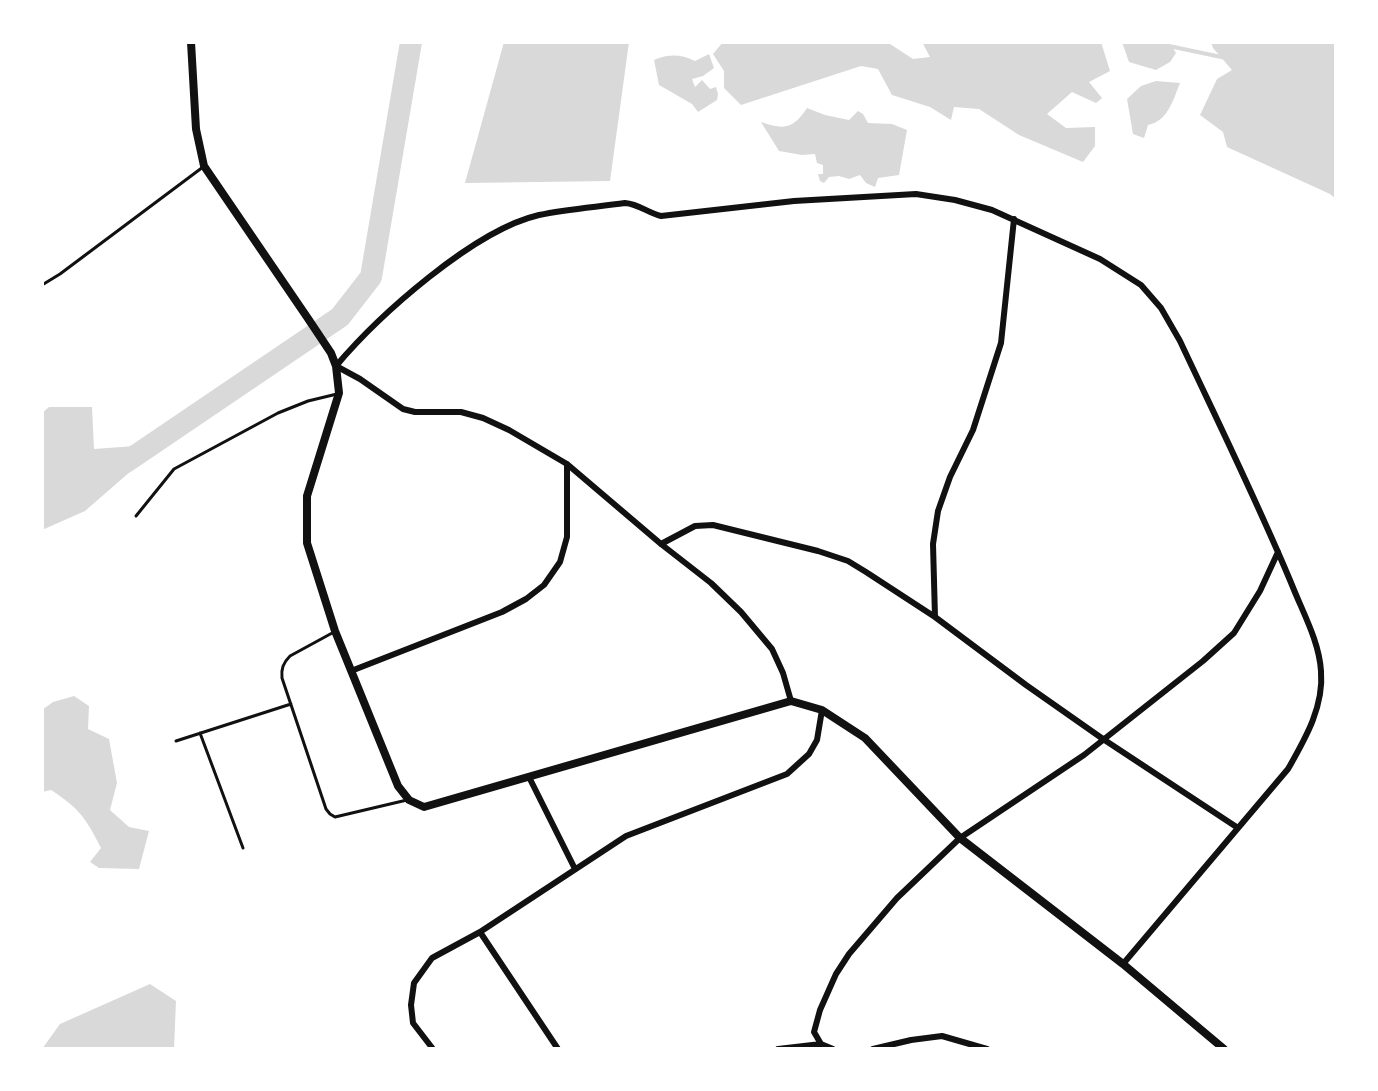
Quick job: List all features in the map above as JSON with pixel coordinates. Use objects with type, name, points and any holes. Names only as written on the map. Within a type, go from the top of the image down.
[{"type":"street","points":[[191,42],[196,129],[204,166],[331,353],[336,366],[339,393],[307,496],[307,543],[335,631],[398,786],[409,800],[424,807],[791,701],[822,710],[865,738],[960,838],[1123,964],[1224,1049]]},
{"type":"street","points":[[336,366],[372,327],[462,253],[499,231],[538,215],[625,203],[635,204],[652,214],[661,216],[794,201],[916,194],[955,200],[992,210],[1014,219],[1100,259],[1142,285],[1161,308],[1180,341],[1278,552],[1316,646],[1321,672],[1320,702],[1288,769],[1123,964]]},
{"type":"street","points":[[935,617],[933,544],[938,511],[950,477],[973,430],[1001,344],[1014,219]]},
{"type":"street","points":[[336,366],[360,379],[403,409],[415,412],[461,412],[483,418],[509,430],[567,464],[711,583],[749,621],[772,649],[783,673],[791,701]]},
{"type":"street","points":[[351,671],[502,612],[526,599],[544,585],[560,562],[567,537],[567,464]]},
{"type":"street","points":[[662,544],[695,526],[713,525],[808,548],[848,561],[935,617],[1026,685],[1238,828]]},
{"type":"street","points":[[821,1044],[814,1032],[820,1010],[836,974],[849,954],[897,898],[960,838],[1104,739],[1203,661],[1234,633],[1254,601],[1278,552]]},
{"type":"street","points":[[433,1049],[413,1023],[411,1005],[414,984],[432,958],[480,932],[627,836],[787,774],[809,754],[817,740],[822,710]]},
{"type":"street","points":[[529,777],[575,869]]},
{"type":"street","points":[[480,932],[558,1049]]},
{"type":"street","points":[[873,1049],[911,1040],[942,1036],[987,1049]]},
{"type":"street","points":[[778,1049],[821,1044],[833,1049]]},
{"type":"lane","points":[[42,285],[204,166]]},
{"type":"lane","points":[[136,516],[174,469],[278,413],[308,401],[339,393]]},
{"type":"lane","points":[[335,631],[290,656],[284,662],[282,678],[330,814],[335,818],[409,800]]},
{"type":"lane","points":[[176,741],[291,704]]},
{"type":"lane","points":[[200,733],[243,848]]},
{"type":"shaded area","points":[[504,42],[629,42],[610,181],[465,183]]},
{"type":"shaded area","points":[[723,42],[887,42],[913,59],[930,57],[922,42],[1101,42],[1110,71],[1089,82],[1102,98],[1096,103],[1072,92],[1047,114],[1066,128],[1095,127],[1095,146],[1083,162],[1019,135],[979,109],[954,107],[951,120],[930,107],[892,95],[878,69],[861,66],[741,105],[724,88],[724,71],[713,54]]},
{"type":"shaded area","points":[[1122,42],[1169,42],[1176,53],[1170,62],[1156,70],[1129,62]]},
{"type":"shaded area","points":[[1211,42],[1336,42],[1336,199],[1330,194],[1227,147],[1223,132],[1200,115],[1217,79],[1232,70],[1213,48]]},
{"type":"shaded area","points":[[709,54],[714,68],[703,76],[692,79],[695,87],[702,80],[710,89],[716,87],[717,100],[698,112],[692,104],[659,85],[654,60],[674,56],[695,61]]},
{"type":"shaded area","points":[[1156,81],[1180,83],[1169,109],[1155,123],[1148,125],[1144,138],[1133,134],[1127,99],[1141,86]]},
{"type":"shaded area","points":[[807,108],[849,120],[858,111],[863,114],[868,123],[892,124],[907,130],[899,175],[878,178],[875,187],[866,183],[860,175],[849,179],[839,176],[829,177],[824,183],[820,181],[818,174],[823,174],[823,165],[817,163],[815,154],[802,155],[779,151],[761,122],[782,127],[788,126],[793,124]]},
{"type":"shaded area","points":[[49,407],[92,407],[94,449],[162,444],[85,511],[42,530],[42,413]]},
{"type":"shaded area","points":[[74,696],[89,706],[88,729],[109,739],[117,783],[110,810],[129,827],[149,831],[139,869],[99,868],[90,862],[101,848],[86,821],[69,802],[51,790],[42,792],[42,710],[53,702]]},
{"type":"shaded area","points":[[150,984],[176,1001],[174,1049],[42,1049],[60,1024]]},
{"type":"waterway","points":[[126,462],[340,317],[371,277],[411,42]]},
{"type":"waterway","points":[[1169,46],[1226,58]]}]
